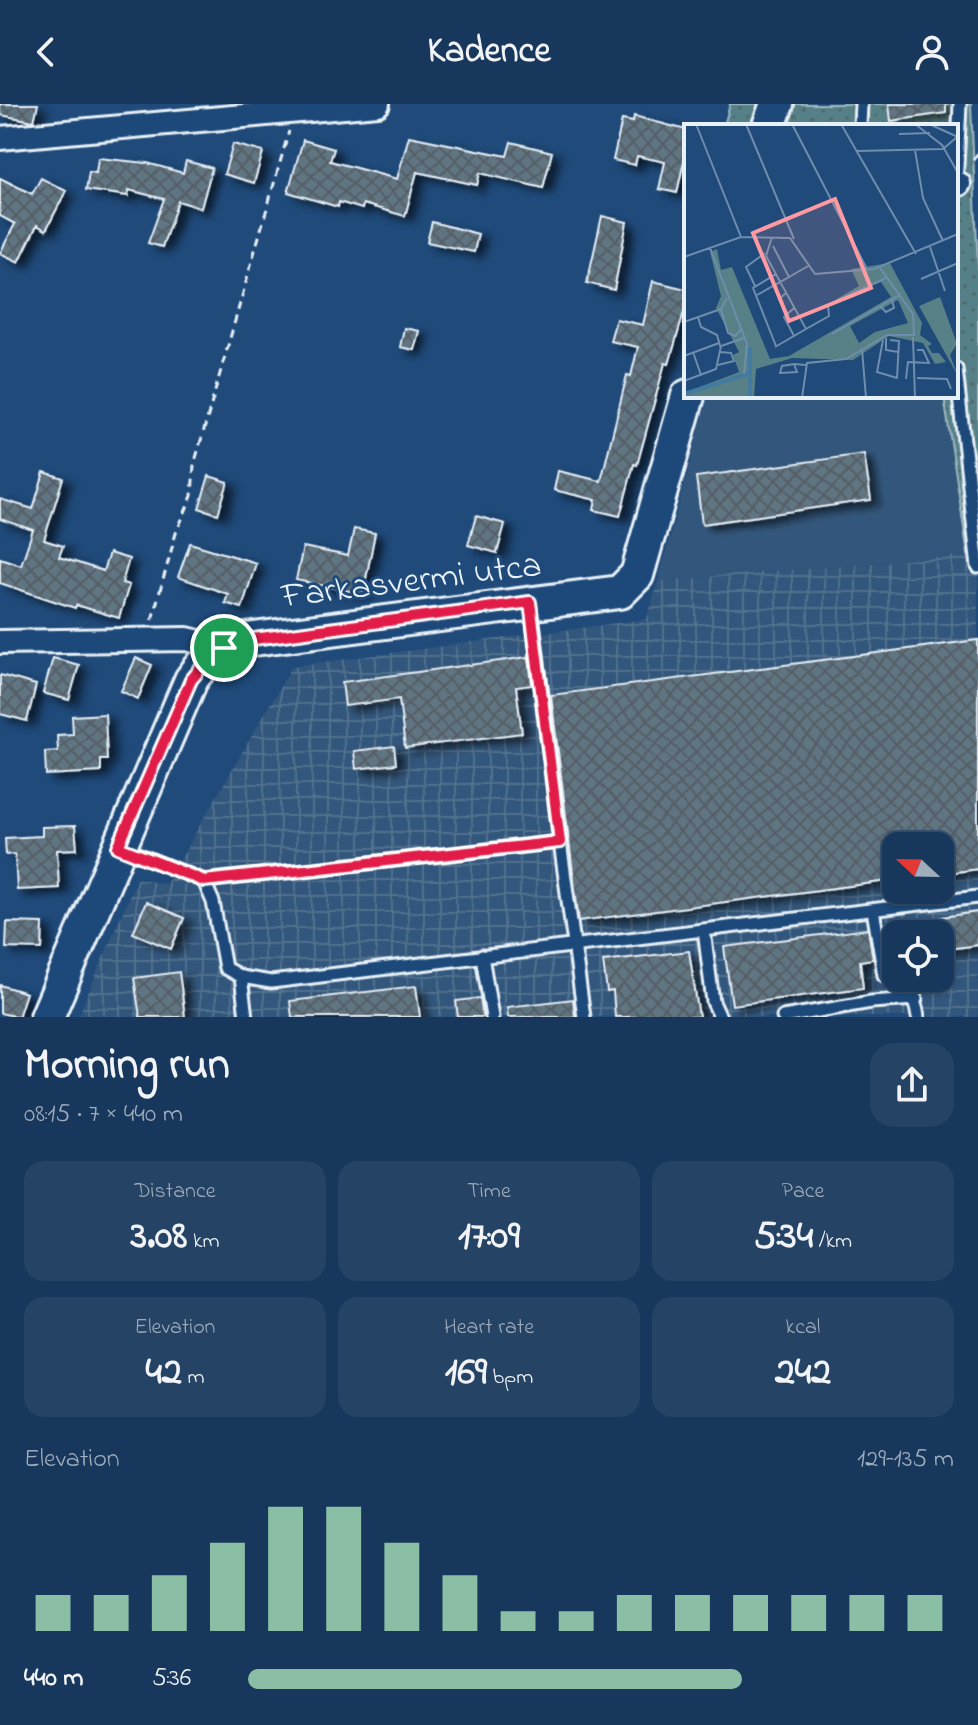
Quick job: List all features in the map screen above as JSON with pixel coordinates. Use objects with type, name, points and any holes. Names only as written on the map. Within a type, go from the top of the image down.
[{"type":"street","points":[[0,138],[378,104]]},
{"type":"street","points":[[770,124],[777,104]]},
{"type":"street","name":"Farkasvermi utca","points":[[47,1017],[191,680],[201,665],[224,648],[246,640],[614,593],[632,583],[687,398]]},
{"type":"street","points":[[0,642],[187,639],[224,648]]},
{"type":"lane","points":[[860,124],[861,104]]},
{"type":"lane","points":[[958,158],[960,104]]},
{"type":"lane","points":[[958,387],[978,567]]},
{"type":"lane","points":[[530,602],[584,1017]]},
{"type":"lane","points":[[118,847],[204,881],[560,842]]},
{"type":"lane","points":[[204,881],[213,902],[220,958],[225,968],[241,977],[271,982],[978,897]]},
{"type":"lane","points":[[873,910],[884,975],[901,981],[916,999],[918,1017]]},
{"type":"lane","points":[[704,930],[713,1002],[720,1017]]},
{"type":"lane","points":[[482,956],[492,1017]]},
{"type":"lane","points":[[241,977],[246,1017]]},
{"type":"lane","points":[[783,1017],[871,1002],[916,999]]},
{"type":"path","points":[[147,639],[176,533],[192,496],[194,465],[294,112]]},
{"type":"shaded area","points":[[707,398],[944,398],[968,555],[658,581]]},
{"type":"shaded area","points":[[978,554],[978,1017],[78,1017],[137,878],[166,884],[292,666],[647,619],[658,581]]},
{"type":"green space","points":[[730,104],[971,104],[978,268],[978,554],[968,555],[944,398],[958,398],[958,124],[725,124]]},
{"type":"building","points":[[0,104],[38,104],[34,121],[0,115]]},
{"type":"building","points":[[889,104],[946,104],[946,113],[891,121]]},
{"type":"building","points":[[634,116],[684,129],[684,161],[677,193],[659,189],[665,162],[637,156],[635,165],[613,160],[622,120],[633,122]]},
{"type":"building","points":[[409,136],[507,156],[511,142],[552,152],[543,188],[480,173],[477,185],[417,172],[405,216],[363,204],[362,209],[339,202],[338,207],[288,192],[303,140],[334,149],[330,161],[397,179]]},
{"type":"building","points":[[233,144],[263,152],[254,183],[224,174]]},
{"type":"building","points":[[98,158],[147,163],[183,173],[186,161],[212,168],[201,208],[178,201],[162,247],[148,243],[164,199],[129,190],[128,196],[86,190],[89,172],[96,173]]},
{"type":"building","points":[[0,178],[32,194],[41,178],[66,191],[46,230],[37,225],[19,262],[0,253],[15,224],[0,216]]},
{"type":"building","points":[[602,216],[627,222],[614,290],[587,283]]},
{"type":"building","points":[[432,222],[478,234],[474,252],[427,242]]},
{"type":"building","points":[[653,281],[684,289],[684,312],[669,364],[665,363],[620,516],[594,510],[596,500],[554,490],[558,471],[601,481],[627,375],[631,376],[638,347],[610,341],[616,319],[643,325]]},
{"type":"building","points":[[404,328],[419,331],[414,350],[400,347]]},
{"type":"building","points":[[864,454],[871,500],[702,524],[696,477]]},
{"type":"building","points":[[44,472],[63,478],[44,540],[63,546],[59,557],[103,571],[109,553],[129,559],[122,583],[129,585],[119,618],[76,605],[75,608],[0,583],[0,558],[21,565],[33,530],[0,519],[0,499],[33,509]]},
{"type":"building","points":[[209,476],[228,482],[218,514],[199,508]]},
{"type":"building","points":[[476,516],[505,524],[497,553],[468,545]]},
{"type":"building","points":[[354,529],[375,533],[363,594],[296,580],[303,547],[348,556]]},
{"type":"building","points":[[190,543],[256,563],[242,608],[225,603],[228,594],[178,577]]},
{"type":"building","points":[[978,640],[978,869],[954,872],[954,832],[882,832],[882,882],[579,921],[551,695]]},
{"type":"building","points":[[529,657],[532,685],[516,687],[522,733],[405,748],[399,699],[345,706],[342,682]]},
{"type":"building","points":[[53,658],[79,665],[69,700],[43,693]]},
{"type":"building","points":[[136,658],[152,665],[138,699],[121,691]]},
{"type":"building","points":[[0,675],[36,685],[27,721],[0,714]]},
{"type":"building","points":[[105,714],[107,760],[101,760],[101,772],[46,775],[45,752],[58,751],[57,735],[73,734],[72,716]]},
{"type":"building","points":[[394,746],[396,764],[356,769],[354,751]]},
{"type":"building","points":[[75,826],[77,849],[57,850],[59,888],[17,890],[15,854],[6,855],[5,838],[42,836],[42,827]]},
{"type":"building","points":[[146,902],[184,918],[171,949],[133,933]]},
{"type":"building","points":[[978,912],[978,945],[954,948],[954,920],[921,920]]},
{"type":"building","points":[[7,922],[43,923],[42,949],[6,948]]},
{"type":"building","points":[[868,929],[873,959],[860,961],[863,988],[732,1005],[724,947]]},
{"type":"building","points":[[689,951],[699,1017],[615,1017],[613,991],[607,992],[603,961]]},
{"type":"building","points":[[179,972],[185,1017],[140,1017],[134,978]]},
{"type":"building","points":[[0,985],[26,993],[18,1017],[0,1013]]},
{"type":"building","points":[[416,986],[420,1017],[292,1017],[290,1001]]},
{"type":"building","points":[[480,998],[483,1017],[458,1017],[456,1001]]},
{"type":"building","points":[[573,999],[575,1017],[508,1017],[507,1007]]},
{"type":"route","points":[[530,602],[560,842],[204,881],[118,847],[191,680],[201,665],[224,648],[246,640],[530,602]]}]
